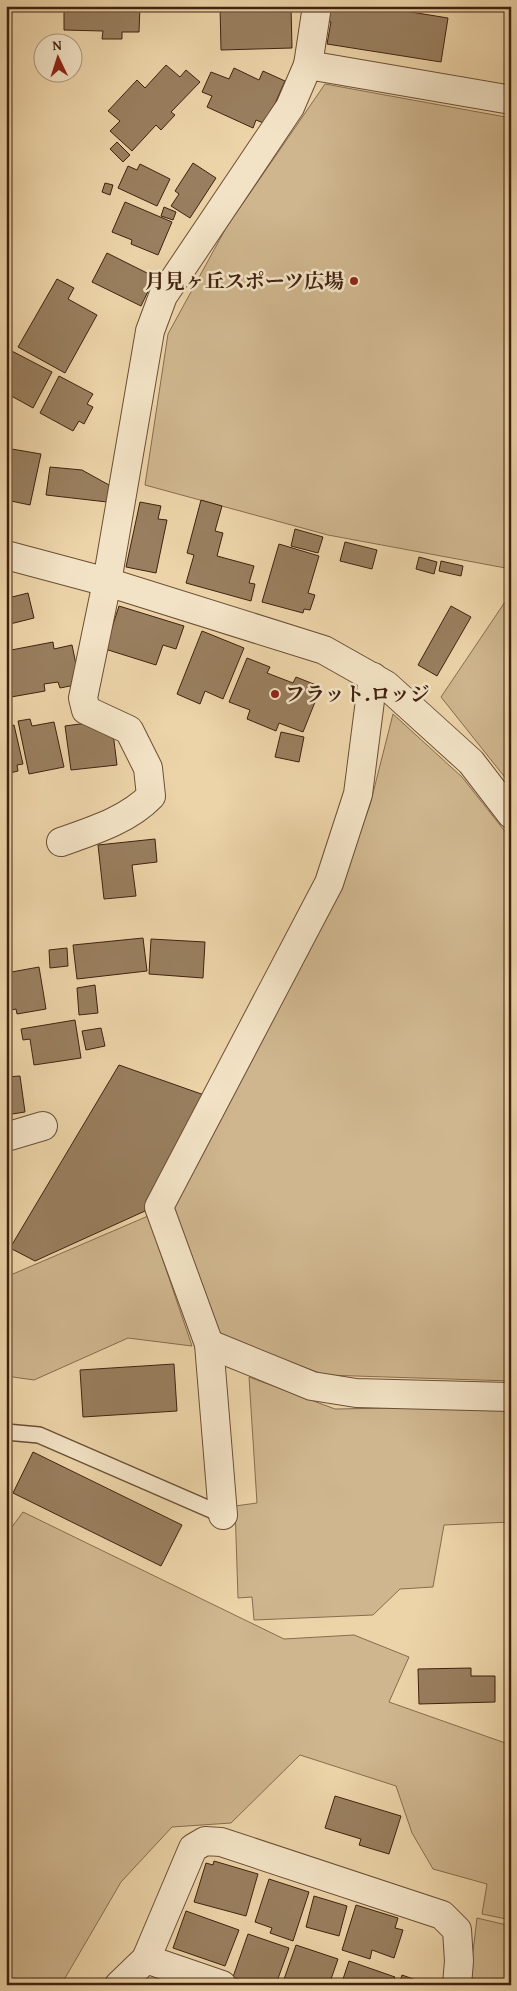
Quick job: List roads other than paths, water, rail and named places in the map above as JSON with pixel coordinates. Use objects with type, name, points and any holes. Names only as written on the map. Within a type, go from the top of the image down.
[{"type":"street","points":[[61,842],[93,830],[139,808],[151,796],[148,768],[129,730],[86,710],[83,698],[107,582],[150,331],[163,296],[290,107],[308,65],[317,6]]},
{"type":"street","points":[[308,65],[511,100]]},
{"type":"street","points":[[6,554],[107,582],[324,650],[386,685],[471,762],[511,814]]},
{"type":"street","points":[[223,1515],[209,1344],[160,1206],[329,883],[358,794],[373,677]]},
{"type":"street","points":[[6,1137],[43,1126]]},
{"type":"street","points":[[209,1344],[312,1386],[356,1392],[511,1397]]},
{"type":"street","points":[[119,1985],[146,1959],[194,1848],[205,1841],[221,1842],[442,1915],[456,1930],[459,1961],[457,1985]]},
{"type":"street","points":[[146,1959],[222,1985]]},
{"type":"lane","points":[[6,1432],[39,1435],[223,1515]]},
{"type":"place","name":"月見ヶ丘スポーツ広場","points":[[354,281]]},
{"type":"place","name":"フラット.ロッジ","points":[[275,694]]}]
